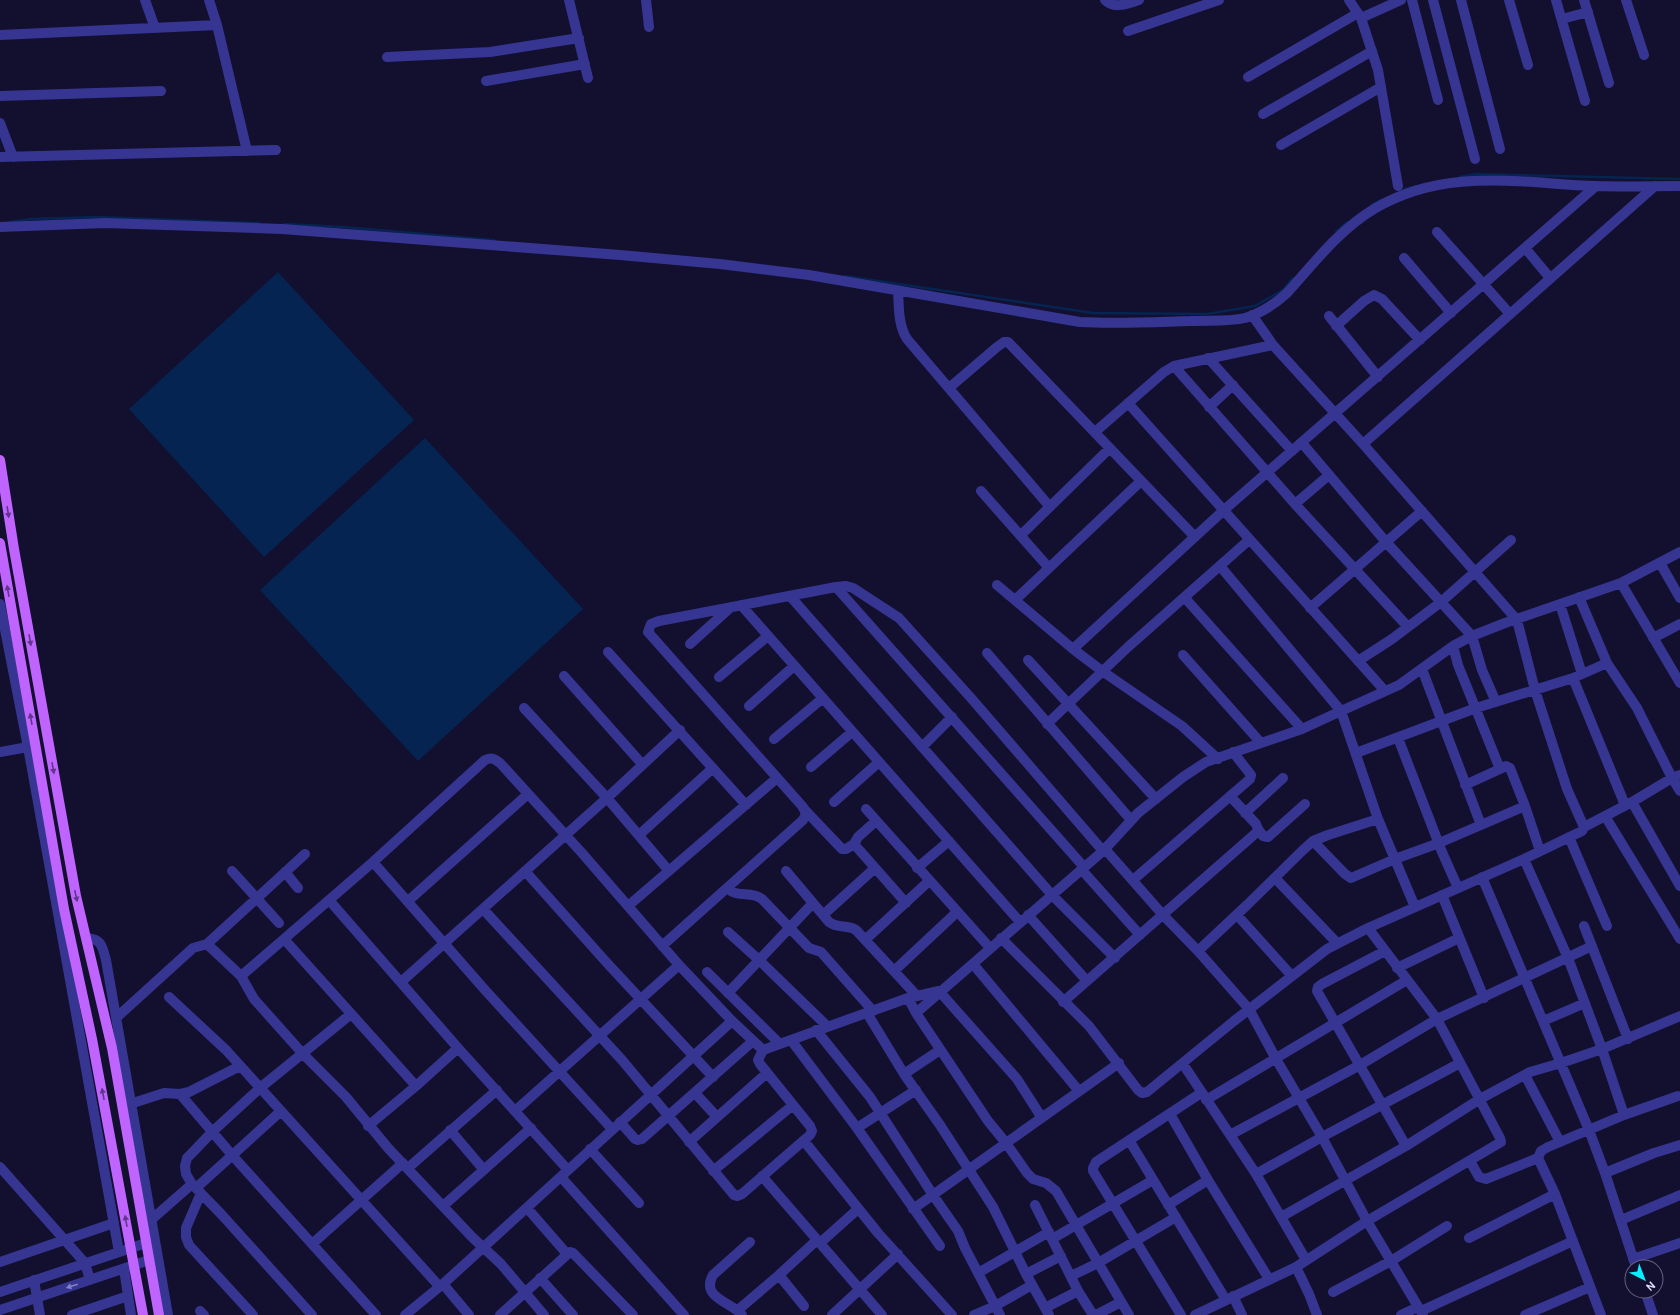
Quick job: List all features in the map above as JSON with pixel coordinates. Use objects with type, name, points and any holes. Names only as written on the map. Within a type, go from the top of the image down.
[{"type":"main road","points":[[0,460],[14,550],[76,896],[112,1048],[159,1315]]},
{"type":"main road","points":[[0,544],[64,909],[92,1039],[143,1315]]},
{"type":"main road","points":[[76,967],[93,963]]},
{"type":"street","points":[[144,0],[155,28]]},
{"type":"street","points":[[209,0],[217,25],[246,151]]},
{"type":"street","points":[[569,0],[588,78]]},
{"type":"street","points":[[646,0],[649,27]]},
{"type":"street","points":[[1105,0],[1111,5],[1122,5],[1139,0]]},
{"type":"street","points":[[1128,31],[1219,0]]},
{"type":"street","points":[[1349,0],[1360,15],[1372,51],[1381,87],[1398,186]]},
{"type":"street","points":[[1248,77],[1360,15],[1401,0]]},
{"type":"street","points":[[1412,0],[1438,100]]},
{"type":"street","points":[[1433,0],[1475,159]]},
{"type":"street","points":[[1461,0],[1500,150]]},
{"type":"street","points":[[1509,0],[1528,65]]},
{"type":"street","points":[[1556,0],[1584,101]]},
{"type":"street","points":[[1584,0],[1609,83]]},
{"type":"street","points":[[1626,0],[1644,55]]},
{"type":"street","points":[[1562,19],[1588,12]]},
{"type":"street","points":[[0,35],[217,25]]},
{"type":"street","points":[[387,57],[509,50],[579,38]]},
{"type":"street","points":[[1263,114],[1372,51]]},
{"type":"street","points":[[486,81],[585,64]]},
{"type":"street","points":[[1281,145],[1381,87]]},
{"type":"street","points":[[0,96],[161,91]]},
{"type":"street","points":[[0,123],[13,157]]},
{"type":"street","points":[[0,157],[276,150]]},
{"type":"street","points":[[0,227],[105,223],[290,229],[720,264],[809,275],[1080,322],[1099,323],[1218,320],[1252,316],[1265,310],[1278,301],[1344,231],[1374,209],[1414,191],[1452,183],[1496,179],[1596,186],[1680,186]]},
{"type":"street","points":[[1073,649],[1224,510],[1596,186]]},
{"type":"street","points":[[1363,444],[1655,186]]},
{"type":"street","points":[[1437,232],[1510,314]]},
{"type":"street","points":[[1525,248],[1550,278]]},
{"type":"street","points":[[1404,258],[1451,313]]},
{"type":"street","points":[[898,291],[899,312],[903,333],[1050,507]]},
{"type":"street","points":[[1336,326],[1364,301],[1374,295],[1382,299],[1420,340]]},
{"type":"street","points":[[1252,316],[1273,345],[1363,444],[1517,620],[1535,690],[1567,789],[1584,826]]},
{"type":"street","points":[[1329,316],[1378,377]]},
{"type":"street","points":[[949,388],[997,347],[1004,342],[1008,342],[1195,537]]},
{"type":"street","points":[[1095,432],[1164,372],[1174,366],[1273,345]]},
{"type":"street","points":[[1208,358],[1292,451]]},
{"type":"street","points":[[1174,366],[1354,570],[1408,627]]},
{"type":"street","points":[[1209,407],[1233,385]]},
{"type":"street","points":[[1128,403],[1385,691]]},
{"type":"street","points":[[1302,443],[1386,542],[1472,636],[1482,670],[1496,702]]},
{"type":"street","points":[[1021,535],[1110,448]]},
{"type":"street","points":[[1295,504],[1329,475]]},
{"type":"street","points":[[1015,600],[1141,481]]},
{"type":"street","points":[[981,491],[1049,568]]},
{"type":"street","points":[[1310,608],[1422,511]]},
{"type":"street","points":[[1047,724],[1102,672],[1249,540]]},
{"type":"street","points":[[1358,661],[1408,627],[1441,602],[1511,540]]},
{"type":"street","points":[[916,1013],[939,991],[973,964],[1001,938],[1104,850],[1131,820],[1196,768],[1206,762],[1218,759],[1233,752],[1302,729],[1399,685],[1453,646],[1472,636],[1621,583],[1680,552]]},
{"type":"street","points":[[1660,563],[1680,598]]},
{"type":"street","points":[[1220,566],[1342,711],[1378,819],[1415,907]]},
{"type":"street","points":[[1621,583],[1680,683]]},
{"type":"street","points":[[997,585],[1102,672],[1182,726],[1218,759]]},
{"type":"street","points":[[876,821],[858,837],[850,848],[842,849],[803,808],[648,632],[651,624],[659,620],[846,586],[853,588],[899,618],[1104,850],[1198,951],[1249,1009],[1276,1059],[1322,1136],[1367,1221],[1421,1311]]},
{"type":"street","points":[[836,587],[1140,935]]},
{"type":"street","points":[[790,596],[1052,895],[1115,958]]},
{"type":"street","points":[[1579,597],[1607,663],[1637,708],[1676,776],[1680,791]]},
{"type":"street","points":[[1185,598],[1302,729]]},
{"type":"street","points":[[0,604],[28,746],[119,1252]]},
{"type":"street","points":[[1560,604],[1578,676],[1628,803],[1680,886]]},
{"type":"street","points":[[736,606],[768,636],[949,841],[1024,919],[1087,981]]},
{"type":"street","points":[[690,644],[736,606]]},
{"type":"street","points":[[1653,638],[1680,624]]},
{"type":"street","points":[[720,677],[768,636]]},
{"type":"street","points":[[1453,646],[1500,769]]},
{"type":"street","points":[[608,652],[680,730],[746,805]]},
{"type":"street","points":[[987,653],[1131,820]]},
{"type":"street","points":[[1183,655],[1261,742]]},
{"type":"street","points":[[1028,660],[1156,799]]},
{"type":"street","points":[[1356,753],[1476,708],[1578,676],[1607,663]]},
{"type":"street","points":[[749,706],[794,666]]},
{"type":"street","points":[[1422,669],[1481,825]]},
{"type":"street","points":[[564,676],[642,764]]},
{"type":"street","points":[[774,739],[823,698]]},
{"type":"street","points":[[524,708],[607,798],[669,871]]},
{"type":"street","points":[[922,747],[952,718]]},
{"type":"street","points":[[401,982],[607,798],[680,730]]},
{"type":"street","points":[[811,767],[852,732]]},
{"type":"street","points":[[1398,738],[1458,888]]},
{"type":"street","points":[[0,752],[28,746]]},
{"type":"street","points":[[1133,880],[1250,779],[1251,776],[1233,752]]},
{"type":"street","points":[[241,976],[374,862],[485,760],[490,758],[494,759],[566,835],[679,965],[732,1021],[763,1050]]},
{"type":"street","points":[[834,802],[879,762]]},
{"type":"street","points":[[1465,785],[1506,766],[1510,768],[1540,851]]},
{"type":"street","points":[[639,835],[713,768]]},
{"type":"street","points":[[1001,938],[1063,1002],[1089,1026],[1138,1090],[1142,1093],[1152,1089],[1291,975],[1337,943],[1524,859],[1582,831],[1584,826],[1605,816],[1676,776]]},
{"type":"street","points":[[628,906],[777,778]]},
{"type":"street","points":[[1245,813],[1283,778]]},
{"type":"street","points":[[408,902],[528,794]]},
{"type":"street","points":[[1230,796],[1256,824],[1263,836],[1268,837],[1305,804]]},
{"type":"street","points":[[1313,841],[1345,874],[1351,878],[1395,859],[1439,843],[1525,806]]},
{"type":"street","points":[[662,946],[803,820],[806,814],[803,808]]},
{"type":"street","points":[[866,809],[917,868],[990,948]]},
{"type":"street","points":[[1605,816],[1680,939]]},
{"type":"street","points":[[1198,951],[1313,841],[1378,819]]},
{"type":"street","points":[[1063,1002],[1256,833],[1258,829]]},
{"type":"street","points":[[1569,837],[1606,926]]},
{"type":"street","points":[[917,868],[949,841]]},
{"type":"street","points":[[854,844],[906,903]]},
{"type":"street","points":[[116,1018],[193,948],[207,944],[305,854]]},
{"type":"street","points":[[1524,859],[1568,958],[1602,1049],[1624,1115]]},
{"type":"street","points":[[374,862],[444,944],[612,1129]]},
{"type":"street","points":[[823,915],[874,868]]},
{"type":"street","points":[[232,871],[279,923]]},
{"type":"street","points":[[526,871],[640,1000],[692,1057],[713,1077]]},
{"type":"street","points":[[285,872],[298,888]]},
{"type":"street","points":[[786,872],[834,926],[852,927],[894,971],[913,997],[916,1013],[988,1121],[1033,1179],[1046,1183],[1056,1191],[1129,1315]]},
{"type":"street","points":[[1275,878],[1337,943]]},
{"type":"street","points":[[1482,878],[1589,1130],[1634,1259]]},
{"type":"street","points":[[865,940],[929,881]]},
{"type":"street","points":[[727,888],[734,894],[757,895],[809,948],[821,952],[870,1012],[904,1074],[969,1169],[999,1218],[1026,1274],[1047,1312],[1078,1291]]},
{"type":"street","points":[[1442,895],[1484,998]]},
{"type":"street","points":[[329,900],[458,1048],[531,1128],[565,1173],[684,1315]]},
{"type":"street","points":[[728,993],[812,903]]},
{"type":"street","points":[[483,909],[600,1036],[650,1094],[730,1192],[737,1196],[804,1141],[812,1131],[810,1126],[758,1060],[763,1050],[827,1026],[913,997],[939,991]]},
{"type":"street","points":[[894,971],[957,912]]},
{"type":"street","points":[[1237,915],[1291,975]]},
{"type":"street","points":[[1584,926],[1628,1039]]},
{"type":"street","points":[[1195,1315],[1296,1267],[1367,1221],[1498,1145],[1501,1140],[1437,1019],[1368,928]]},
{"type":"street","points":[[728,932],[760,960],[827,1026]]},
{"type":"street","points":[[86,938],[96,938],[102,945],[106,960],[168,1315]]},
{"type":"street","points":[[1398,968],[1459,938]]},
{"type":"street","points":[[284,939],[416,1086]]},
{"type":"street","points":[[207,944],[241,976],[254,999],[303,1054],[346,1097],[368,1126],[443,1206],[483,1248],[501,1264],[544,1315]]},
{"type":"street","points":[[1230,1136],[1360,1065],[1437,1019],[1592,946]]},
{"type":"street","points":[[1385,951],[1318,987],[1319,995],[1406,1146]]},
{"type":"street","points":[[973,964],[1079,1092]]},
{"type":"street","points":[[515,1110],[679,965]]},
{"type":"street","points":[[707,972],[780,1044]]},
{"type":"street","points":[[1181,1315],[1093,1171],[1096,1162],[1170,1114],[1276,1059],[1407,980]]},
{"type":"street","points":[[939,991],[1017,1079],[1042,1118]]},
{"type":"street","points":[[169,996],[214,1037],[360,1200],[469,1315]]},
{"type":"street","points":[[1543,1021],[1585,1003]]},
{"type":"street","points":[[312,1315],[196,1188],[186,1174],[185,1166],[187,1158],[212,1132],[260,1088],[351,1014]]},
{"type":"street","points":[[1280,1217],[1406,1146],[1480,1099],[1525,1075],[1602,1049],[1677,1018],[1680,1029]]},
{"type":"street","points":[[405,1315],[483,1248],[650,1094],[732,1021]]},
{"type":"street","points":[[816,1030],[857,1080],[958,1230],[965,1248],[998,1311]]},
{"type":"street","points":[[791,1040],[858,1128],[940,1246]]},
{"type":"street","points":[[620,1122],[635,1139],[642,1139],[753,1041]]},
{"type":"street","points":[[368,1126],[416,1086],[458,1048]]},
{"type":"street","points":[[904,1074],[940,1050]]},
{"type":"street","points":[[913,1209],[1118,1063]]},
{"type":"street","points":[[1256,1174],[1322,1136],[1460,1063]]},
{"type":"street","points":[[1182,1064],[1256,1174],[1306,1260]]},
{"type":"street","points":[[130,1104],[164,1093],[180,1094],[190,1092],[240,1066]]},
{"type":"street","points":[[689,1142],[767,1073]]},
{"type":"street","points":[[1525,1075],[1560,1142]]},
{"type":"street","points":[[312,1244],[360,1200],[450,1130],[497,1090]]},
{"type":"street","points":[[858,1128],[916,1090]]},
{"type":"street","points":[[695,1093],[717,1117]]},
{"type":"street","points":[[180,1094],[232,1155],[376,1315]]},
{"type":"street","points":[[1470,1161],[1479,1177],[1486,1180],[1538,1158],[1544,1148],[1624,1115],[1679,1098]]},
{"type":"street","points":[[713,1171],[792,1105]]},
{"type":"street","points":[[151,1220],[196,1188],[281,1111]]},
{"type":"street","points":[[1170,1114],[1208,1180],[1269,1279]]},
{"type":"street","points":[[443,1206],[531,1128]]},
{"type":"street","points":[[450,1130],[484,1170]]},
{"type":"street","points":[[1129,1140],[1168,1205],[1242,1315]]},
{"type":"street","points":[[804,1141],[858,1209],[949,1314]]},
{"type":"street","points":[[1605,1173],[1654,1153],[1680,1145]]},
{"type":"street","points":[[590,1149],[639,1203]]},
{"type":"street","points":[[1538,1158],[1555,1194],[1601,1315]]},
{"type":"street","points":[[0,1167],[85,1263],[90,1280]]},
{"type":"street","points":[[762,1176],[882,1315]]},
{"type":"street","points":[[978,1273],[1016,1252],[1075,1225],[1153,1180]]},
{"type":"street","points":[[1168,1205],[1208,1180]]},
{"type":"street","points":[[196,1188],[186,1228],[186,1237],[189,1245],[253,1315]]},
{"type":"street","points":[[1469,1238],[1555,1194]]},
{"type":"street","points":[[1621,1220],[1680,1195]]},
{"type":"street","points":[[1035,1206],[1078,1291],[1092,1315]]},
{"type":"street","points":[[527,1208],[566,1254]]},
{"type":"street","points":[[750,1242],[713,1275],[710,1280],[713,1293],[718,1299],[740,1313],[818,1241],[858,1209]]},
{"type":"street","points":[[1071,1276],[1098,1263],[1176,1217]]},
{"type":"street","points":[[0,1262],[114,1223]]},
{"type":"street","points":[[1333,1292],[1391,1261],[1448,1226]]},
{"type":"street","points":[[1401,1315],[1421,1311],[1573,1241]]},
{"type":"street","points":[[0,1292],[146,1242]]},
{"type":"street","points":[[1645,1259],[1679,1245]]},
{"type":"street","points":[[500,1315],[566,1254],[573,1252],[633,1315]]},
{"type":"street","points":[[832,1315],[898,1254]]},
{"type":"street","points":[[1026,1274],[1061,1256]]},
{"type":"street","points":[[0,1310],[149,1260]]},
{"type":"street","points":[[1296,1267],[1317,1315]]},
{"type":"street","points":[[124,1269],[131,1315]]},
{"type":"street","points":[[779,1276],[804,1306]]},
{"type":"street","points":[[540,1278],[573,1315]]},
{"type":"street","points":[[34,1280],[40,1315]]},
{"type":"street","points":[[974,1315],[998,1311],[1032,1285]]},
{"type":"street","points":[[1525,1315],[1590,1287]]},
{"type":"street","points":[[72,1315],[128,1296]]},
{"type":"street","points":[[1648,1299],[1653,1315]]},
{"type":"street","points":[[1096,1315],[1121,1302]]},
{"type":"water","points":[[278,272],[414,420],[264,557],[129,409]]},
{"type":"water","points":[[425,438],[583,609],[418,761],[260,590]]},
{"type":"waterway","points":[[1460,177],[1476,174],[1680,179]]},
{"type":"waterway","points":[[1405,189],[1418,186]]},
{"type":"waterway","points":[[1371,205],[1381,200]]},
{"type":"waterway","points":[[10,222],[30,219],[97,217],[259,223]]},
{"type":"waterway","points":[[1336,232],[1347,222]]},
{"type":"waterway","points":[[284,224],[343,227],[494,240]]},
{"type":"waterway","points":[[845,276],[1093,313],[1207,314],[1255,306],[1283,290],[1293,278]]}]
